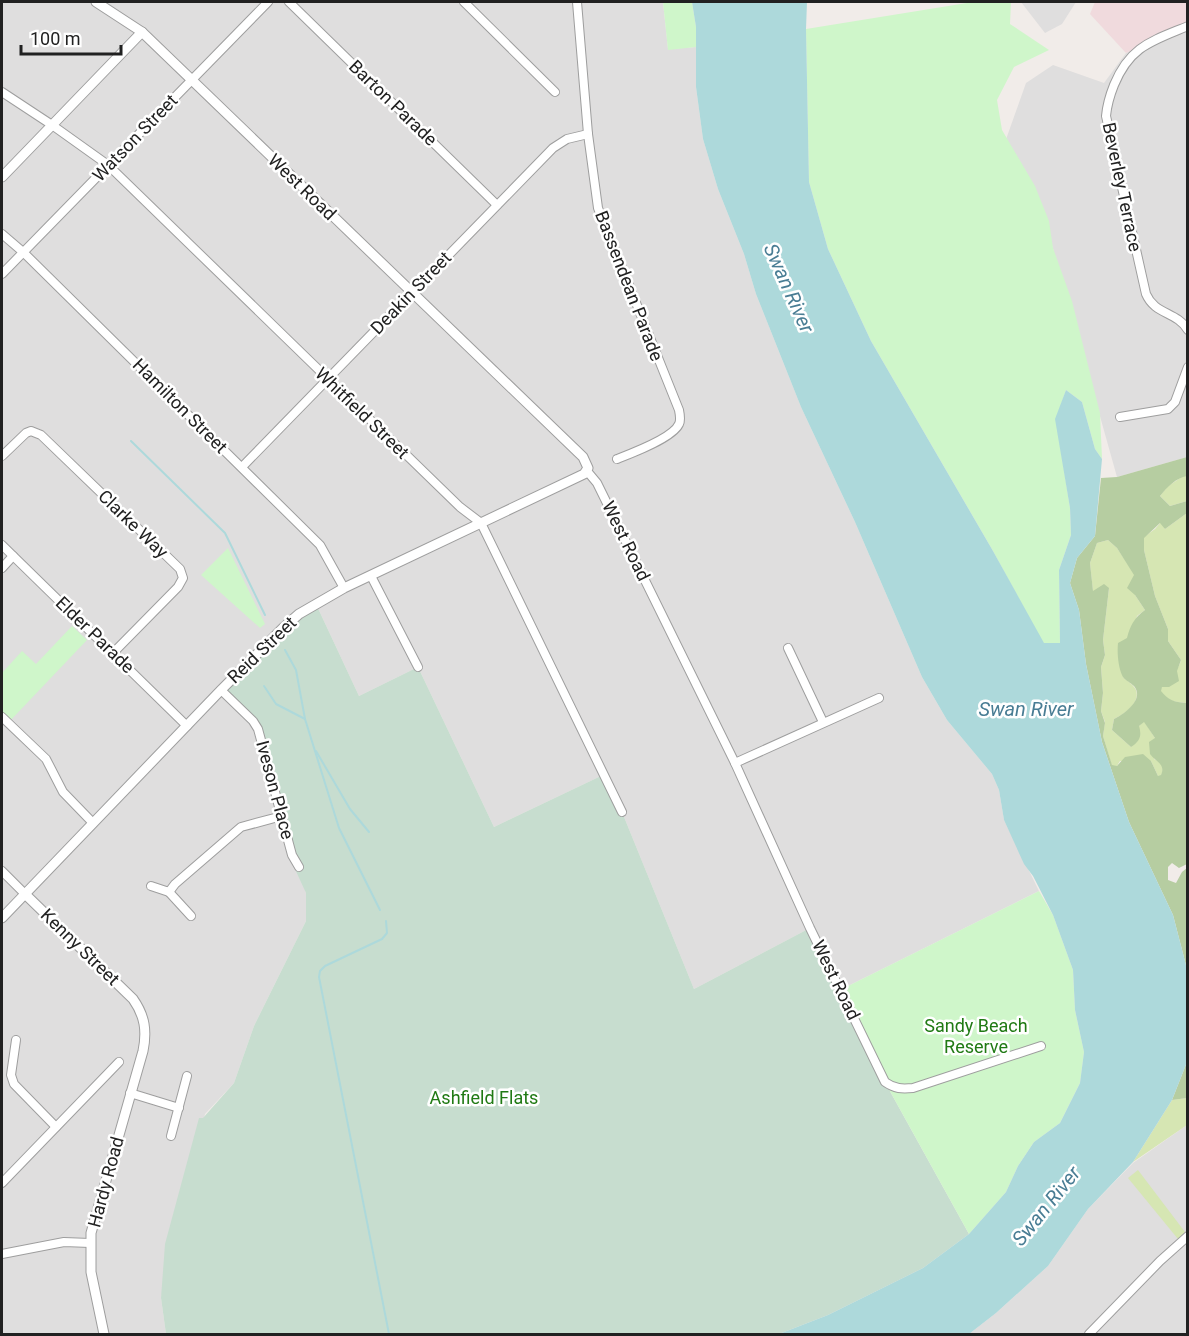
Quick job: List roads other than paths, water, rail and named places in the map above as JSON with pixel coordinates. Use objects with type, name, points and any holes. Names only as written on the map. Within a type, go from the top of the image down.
[{"type":"street","name":"Watson Street","points":[[2,274],[268,2]]},
{"type":"street","name":"Barton Parade","points":[[290,2],[497,205]]},
{"type":"street","points":[[464,2],[555,92]]},
{"type":"street","name":"Bassendean Parade","points":[[577,2],[595,196],[602,221],[679,410],[680,418],[680,423],[672,432],[616,459]]},
{"type":"street","name":"West Road","points":[[103,3],[142,32],[588,464],[587,471],[597,483],[735,763],[810,928],[885,1082],[901,1089],[913,1088],[1041,1046]]},
{"type":"street","name":"Beverley Terrace","points":[[1188,26],[1148,43],[1124,63],[1109,97],[1106,116],[1146,294],[1150,303],[1158,310],[1180,320],[1188,330]]},
{"type":"street","points":[[2,177],[142,32]]},
{"type":"street","name":"Whitfield Street","points":[[2,92],[108,165],[327,380],[460,507],[481,523],[622,812]]},
{"type":"street","name":"Deakin Street","points":[[242,467],[560,142],[588,134]]},
{"type":"street","name":"Hamilton Street","points":[[2,234],[23,252],[320,545],[344,588]]},
{"type":"street","points":[[1120,417],[1168,409],[1175,402],[1188,367]]},
{"type":"street","name":"Clarke Way","points":[[2,456],[26,433],[36,432],[180,569],[183,578],[178,587],[113,653]]},
{"type":"street","name":"Reid Street","points":[[2,918],[290,621],[344,588],[587,471]]},
{"type":"street","name":"Elder Parade","points":[[2,545],[187,726]]},
{"type":"street","points":[[2,568],[13,556]]},
{"type":"street","points":[[371,576],[418,667]]},
{"type":"street","points":[[788,648],[823,722]]},
{"type":"street","name":"Iveson Place","points":[[221,690],[253,721],[258,729],[292,855],[299,867]]},
{"type":"street","points":[[735,763],[879,698]]},
{"type":"street","points":[[2,717],[46,759],[63,792],[93,823]]},
{"type":"street","points":[[169,892],[175,884],[241,827],[282,816]]},
{"type":"street","name":"Kenny Street","points":[[2,872],[133,999],[142,1013],[146,1031]]},
{"type":"street","points":[[150,886],[169,892],[191,916]]},
{"type":"street","name":"Hardy Road","points":[[104,1335],[93,1285],[90,1243],[98,1207],[143,1051],[146,1031]]},
{"type":"street","points":[[16,1040],[10,1075],[14,1084],[56,1127]]},
{"type":"street","points":[[2,1184],[119,1062]]},
{"type":"street","points":[[171,1136],[187,1076]]},
{"type":"street","points":[[130,1093],[178,1108]]},
{"type":"street","points":[[1089,1335],[1160,1261],[1188,1236]]},
{"type":"street","points":[[2,1254],[64,1242],[90,1243]]},
{"type":"water","name":"Swan River","points":[[692,2],[807,2],[809,182],[828,249],[871,341],[1044,643],[1060,643],[1059,570],[1071,535],[1070,508],[1055,419],[1066,390],[1082,402],[1095,449],[1102,459],[1095,536],[1077,558],[1070,583],[1079,610],[1086,664],[1102,742],[1129,822],[1173,915],[1187,969],[1187,1062],[1172,1100],[1133,1162],[1088,1209],[1048,1266],[969,1334],[779,1334],[828,1315],[923,1268],[969,1234],[1006,1192],[1018,1166],[1034,1142],[1060,1123],[1080,1083],[1084,1052],[1075,1010],[1073,970],[1053,915],[1033,876],[1024,864],[1004,820],[999,790],[992,774],[947,720],[922,677],[855,522],[801,407],[756,294],[744,254],[718,189],[703,139],[696,87],[696,27]]},
{"type":"waterway","points":[[131,441],[225,533],[265,615]]},
{"type":"waterway","points":[[285,650],[296,670],[305,719],[339,828],[380,910]]},
{"type":"waterway","points":[[264,686],[276,704],[305,719]]},
{"type":"waterway","points":[[316,751],[350,809],[369,832]]},
{"type":"waterway","points":[[386,921],[387,933],[382,939],[325,966],[320,971],[319,977],[389,1334]]},
{"type":"park label","name":"Sandy Beach Reserve","points":[[976,1036]]},
{"type":"park label","name":"Ashfield Flats","points":[[484,1098]]}]
